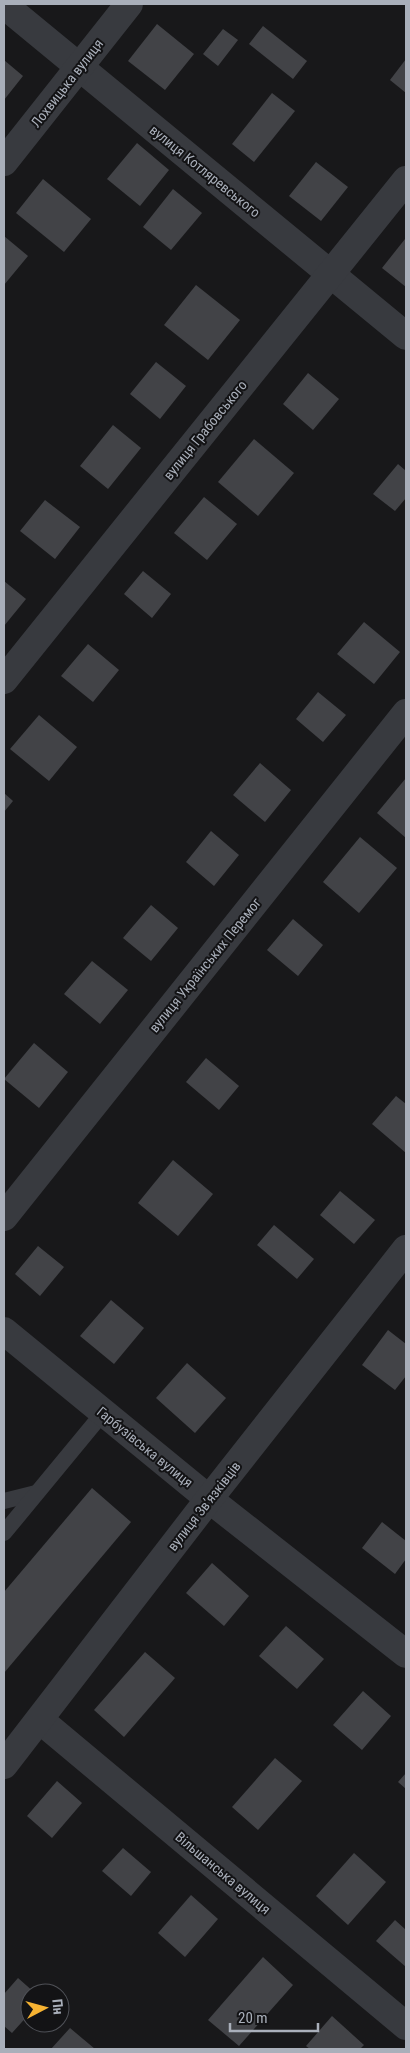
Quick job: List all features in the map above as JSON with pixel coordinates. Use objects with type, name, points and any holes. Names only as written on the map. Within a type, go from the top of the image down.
[{"type":"street","name":"Лохвицька вулиця","points":[[4,162],[129,4]]},
{"type":"street","name":"вулиця Котляревського","points":[[4,6],[406,336]]},
{"type":"street","name":"вулиця Грабовського","points":[[4,680],[406,180]]},
{"type":"street","name":"вулиця Українських Перемог","points":[[4,1217],[406,713]]},
{"type":"street","name":"вулиця Звʼязківців","points":[[4,1765],[208,1499],[406,1249]]},
{"type":"street","name":"Гарбузівська вулиця","points":[[4,1331],[208,1499],[406,1654]]},
{"type":"street","name":"Вільшанська вулиця","points":[[40,1720],[406,2026]]},
{"type":"lane","points":[[4,1533],[103,1413]]},
{"type":"lane","points":[[4,1501],[36,1494]]},
{"type":"building","points":[[157,24],[194,54],[165,90],[128,61]]},
{"type":"building","points":[[263,26],[307,61],[293,79],[249,44]]},
{"type":"building","points":[[223,29],[238,40],[218,66],[203,54]]},
{"type":"building","points":[[406,59],[406,93],[390,80]]},
{"type":"building","points":[[4,60],[23,76],[4,100]]},
{"type":"building","points":[[272,93],[295,111],[254,162],[232,144]]},
{"type":"building","points":[[137,143],[169,170],[140,206],[107,179]]},
{"type":"building","points":[[316,162],[348,187],[321,221],[289,196]]},
{"type":"building","points":[[43,179],[91,219],[64,252],[16,213]]},
{"type":"building","points":[[173,189],[202,213],[171,250],[143,227]]},
{"type":"building","points":[[4,236],[28,256],[4,285]]},
{"type":"building","points":[[406,240],[406,287],[382,268]]},
{"type":"building","points":[[196,285],[240,320],[208,360],[164,325]]},
{"type":"building","points":[[156,362],[186,386],[160,419],[130,394]]},
{"type":"building","points":[[308,373],[339,399],[313,430],[283,404]]},
{"type":"building","points":[[113,425],[141,448],[108,489],[80,466]]},
{"type":"building","points":[[254,439],[294,473],[258,516],[218,482]]},
{"type":"building","points":[[398,464],[406,471],[406,498],[395,511],[373,494]]},
{"type":"building","points":[[204,497],[237,524],[207,560],[174,533]]},
{"type":"building","points":[[45,500],[80,527],[55,559],[20,531]]},
{"type":"building","points":[[143,571],[171,594],[152,618],[124,594]]},
{"type":"building","points":[[4,581],[26,599],[4,626]]},
{"type":"building","points":[[364,622],[400,652],[374,684],[337,654]]},
{"type":"building","points":[[88,644],[119,670],[93,702],[61,676]]},
{"type":"building","points":[[318,692],[346,715],[323,742],[296,719]]},
{"type":"building","points":[[39,715],[77,747],[49,781],[10,749]]},
{"type":"building","points":[[260,763],[291,790],[265,822],[233,795]]},
{"type":"building","points":[[406,778],[406,838],[377,813]]},
{"type":"building","points":[[4,793],[13,801],[4,812]]},
{"type":"building","points":[[211,831],[239,855],[214,886],[186,862]]},
{"type":"building","points":[[360,837],[397,868],[359,913],[323,882]]},
{"type":"building","points":[[151,905],[178,928],[151,961],[123,938]]},
{"type":"building","points":[[293,919],[323,945],[298,976],[267,950]]},
{"type":"building","points":[[92,961],[128,990],[100,1024],[64,994]]},
{"type":"building","points":[[34,1043],[68,1072],[39,1108],[4,1079]]},
{"type":"building","points":[[206,1058],[239,1086],[219,1110],[186,1082]]},
{"type":"building","points":[[396,1096],[406,1104],[406,1153],[372,1124]]},
{"type":"building","points":[[173,1160],[213,1194],[178,1236],[138,1203]]},
{"type":"building","points":[[340,1191],[375,1220],[354,1244],[320,1215]]},
{"type":"building","points":[[274,1225],[314,1259],[297,1279],[257,1245]]},
{"type":"building","points":[[38,1246],[64,1267],[40,1296],[15,1274]]},
{"type":"building","points":[[111,1300],[144,1328],[114,1364],[80,1336]]},
{"type":"building","points":[[388,1330],[406,1344],[406,1376],[395,1390],[362,1365]]},
{"type":"building","points":[[187,1363],[226,1398],[195,1433],[156,1398]]},
{"type":"building","points":[[92,1488],[131,1522],[4,1673],[4,1592]]},
{"type":"building","points":[[382,1522],[406,1541],[406,1559],[395,1574],[362,1548]]},
{"type":"building","points":[[212,1563],[249,1596],[224,1626],[186,1593]]},
{"type":"building","points":[[286,1626],[324,1659],[297,1689],[259,1656]]},
{"type":"building","points":[[145,1652],[175,1678],[124,1737],[94,1710]]},
{"type":"building","points":[[363,1691],[391,1716],[362,1750],[333,1725]]},
{"type":"building","points":[[275,1758],[302,1781],[258,1830],[232,1807]]},
{"type":"building","points":[[406,1773],[406,1789],[398,1782]]},
{"type":"building","points":[[57,1781],[82,1803],[52,1838],[27,1816]]},
{"type":"building","points":[[123,1848],[151,1872],[131,1896],[102,1871]]},
{"type":"building","points":[[354,1853],[386,1882],[348,1925],[316,1896]]},
{"type":"building","points":[[191,1895],[218,1919],[185,1957],[158,1933]]},
{"type":"building","points":[[395,1920],[406,1930],[406,1967],[376,1941]]},
{"type":"building","points":[[263,1957],[293,1985],[239,2046],[208,2020]]},
{"type":"building","points":[[18,1978],[24,1983],[20,1983],[20,2024],[12,2033],[4,2026],[4,1994]]},
{"type":"building","points":[[332,2016],[364,2045],[360,2049],[310,2049],[306,2046]]},
{"type":"building","points":[[70,2028],[95,2049],[51,2049],[65,2033],[70,2033]]}]
